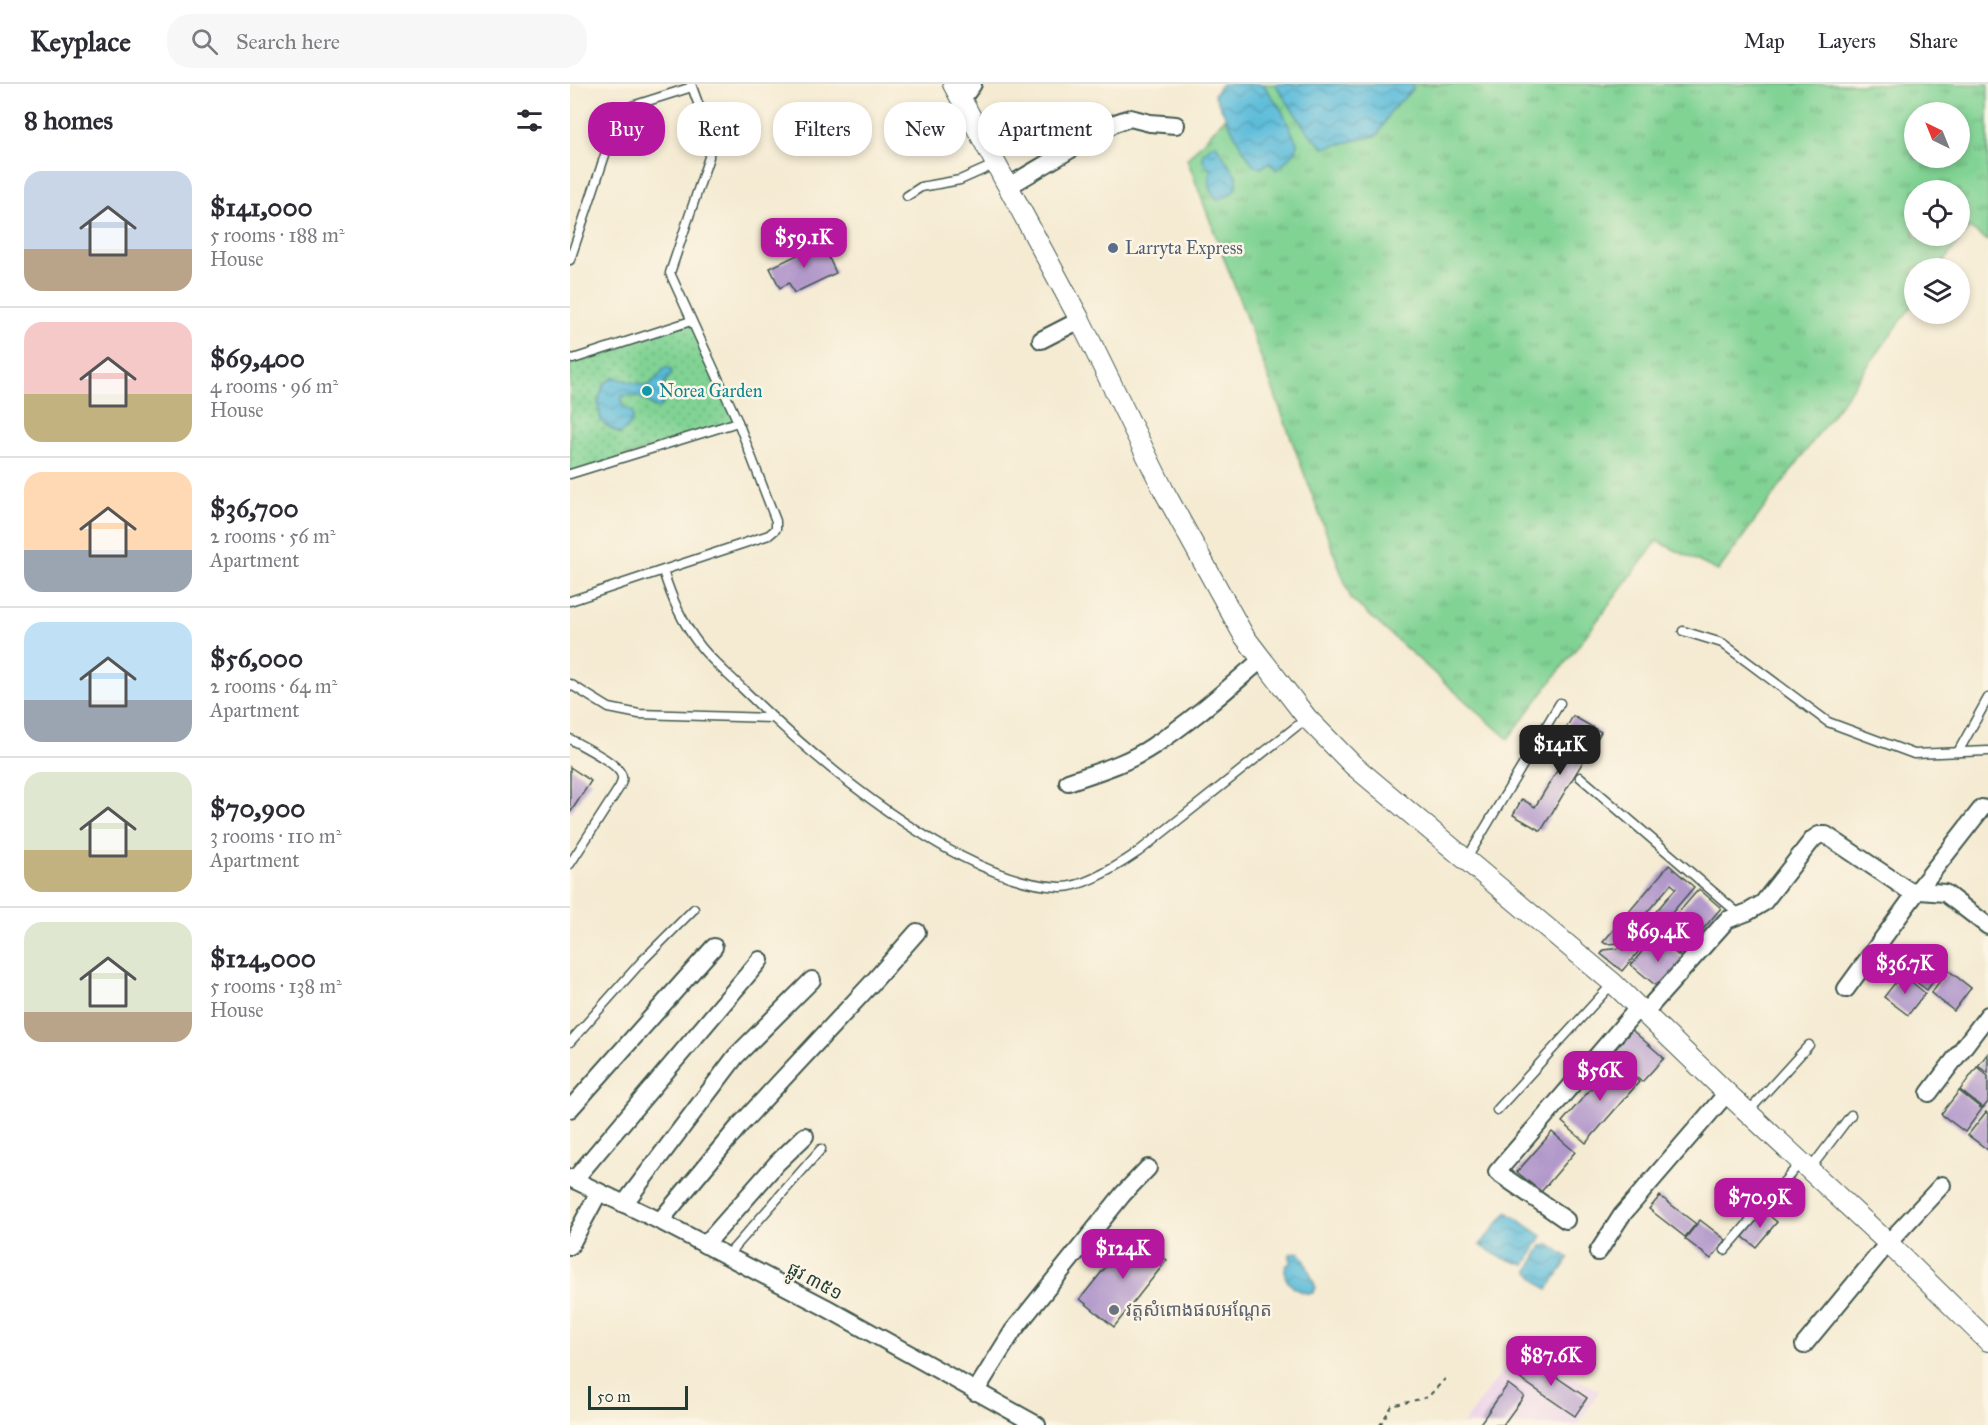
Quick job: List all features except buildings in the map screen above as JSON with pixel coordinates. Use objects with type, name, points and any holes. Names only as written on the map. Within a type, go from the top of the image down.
[{"type":"street","points":[[963,89],[996,164],[1080,320],[1164,491],[1244,636],[1307,718],[1353,765],[1613,983],[1888,1243],[1988,1341]]},
{"type":"street","points":[[1008,186],[1115,123],[1130,118],[1150,123],[1176,124]]},
{"type":"street","points":[[1041,340],[1080,320]]},
{"type":"street","points":[[1068,782],[1106,770],[1151,748],[1192,719],[1261,660]]},
{"type":"street","points":[[1846,989],[1918,890],[1982,808]]},
{"type":"street","points":[[1566,1220],[1497,1172],[1642,1010],[1727,920],[1763,903],[1813,839],[1819,835],[1826,835],[1908,890],[1945,893],[1988,926]]},
{"type":"street","points":[[660,1221],[740,1125],[917,932]]},
{"type":"street","points":[[570,1109],[714,947]]},
{"type":"street","points":[[572,1179],[760,960]]},
{"type":"street","points":[[624,1204],[736,1056],[812,980]]},
{"type":"street","points":[[1929,1093],[1988,1015]]},
{"type":"street","points":[[1598,1252],[1629,1206],[1727,1093]]},
{"type":"street","points":[[705,1245],[805,1136]]},
{"type":"street","points":[[975,1392],[1013,1331],[1123,1194],[1148,1168]]},
{"type":"street","name":"ផ្លូវ ៣៥១","points":[[572,1179],[660,1221],[825,1307],[1033,1424]]},
{"type":"street","points":[[1804,1345],[1888,1243],[1942,1185]]},
{"type":"street","points":[[570,1246],[599,1192]]},
{"type":"lane","points":[[570,260],[617,119],[632,106],[691,85],[710,136],[710,157],[670,273],[738,422],[776,521],[776,529],[769,535],[570,601]]},
{"type":"lane","points":[[907,196],[921,187],[960,180],[996,164]]},
{"type":"lane","points":[[570,358],[573,359],[691,321]]},
{"type":"lane","points":[[570,474],[738,422]]},
{"type":"lane","points":[[663,571],[672,600],[683,622],[702,649],[772,718],[860,790],[910,825],[983,868],[1027,883],[1063,887],[1115,868],[1307,718]]},
{"type":"lane","points":[[1683,631],[1722,643],[1828,722],[1914,754],[1988,751]]},
{"type":"lane","points":[[570,684],[609,708],[639,714],[772,718]]},
{"type":"lane","points":[[1958,752],[1988,698]]},
{"type":"lane","points":[[1466,861],[1560,703]]},
{"type":"lane","points":[[570,739],[614,765],[621,773],[622,780],[570,864]]},
{"type":"lane","points":[[1580,777],[1739,914]]},
{"type":"lane","points":[[570,1042],[643,960],[694,909]]},
{"type":"lane","points":[[1497,1110],[1613,983]]},
{"type":"lane","points":[[1748,1112],[1809,1045]]},
{"type":"lane","points":[[1725,1250],[1851,1115]]},
{"type":"lane","points":[[727,1256],[821,1149]]},
{"type":"path","points":[[1380,1425],[1392,1406],[1428,1397],[1445,1379]]},
{"type":"shaded area","points":[[1520,1347],[1599,1391],[1578,1425],[1463,1425]]},
{"type":"green space","points":[[1256,84],[1988,84],[1988,241],[1970,229],[1970,180],[1904,180],[1904,246],[1956,246],[1946,258],[1904,258],[1904,317],[1718,571],[1657,541],[1508,739],[1351,599],[1187,159]]},
{"type":"green space","name":"Norea Garden","points":[[691,321],[738,422],[570,474],[570,358]]},
{"type":"water","points":[[1222,84],[1263,84],[1282,111],[1297,143],[1296,151],[1277,170],[1269,163],[1261,168],[1253,165],[1214,94]]},
{"type":"water","points":[[1275,84],[1412,84],[1413,89],[1390,112],[1378,135],[1324,148],[1306,130]]},
{"type":"water","points":[[1215,143],[1237,177],[1237,186],[1233,192],[1217,200],[1209,183],[1211,171],[1203,161],[1203,153]]},
{"type":"water","points":[[666,367],[671,369],[672,375],[665,383],[665,399],[660,407],[654,408],[640,397],[622,396],[623,407],[630,410],[633,416],[630,425],[620,434],[601,422],[598,402],[604,384],[614,377],[650,385]]},
{"type":"water","points":[[1507,1212],[1542,1236],[1525,1265],[1500,1257],[1480,1245]]},
{"type":"water","points":[[1550,1245],[1569,1258],[1548,1289],[1528,1271],[1542,1246]]},
{"type":"water","points":[[1299,1252],[1316,1288],[1313,1293],[1302,1292],[1292,1286],[1286,1277],[1286,1266],[1290,1263],[1290,1254]]},
{"type":"place","name":"Larryta Express","points":[[1113,248]]},
{"type":"place","name":"Norea Garden","points":[[647,391]]},
{"type":"place","name":"វត្តសំពោងផលអណ្តែត","points":[[1114,1310]]}]
